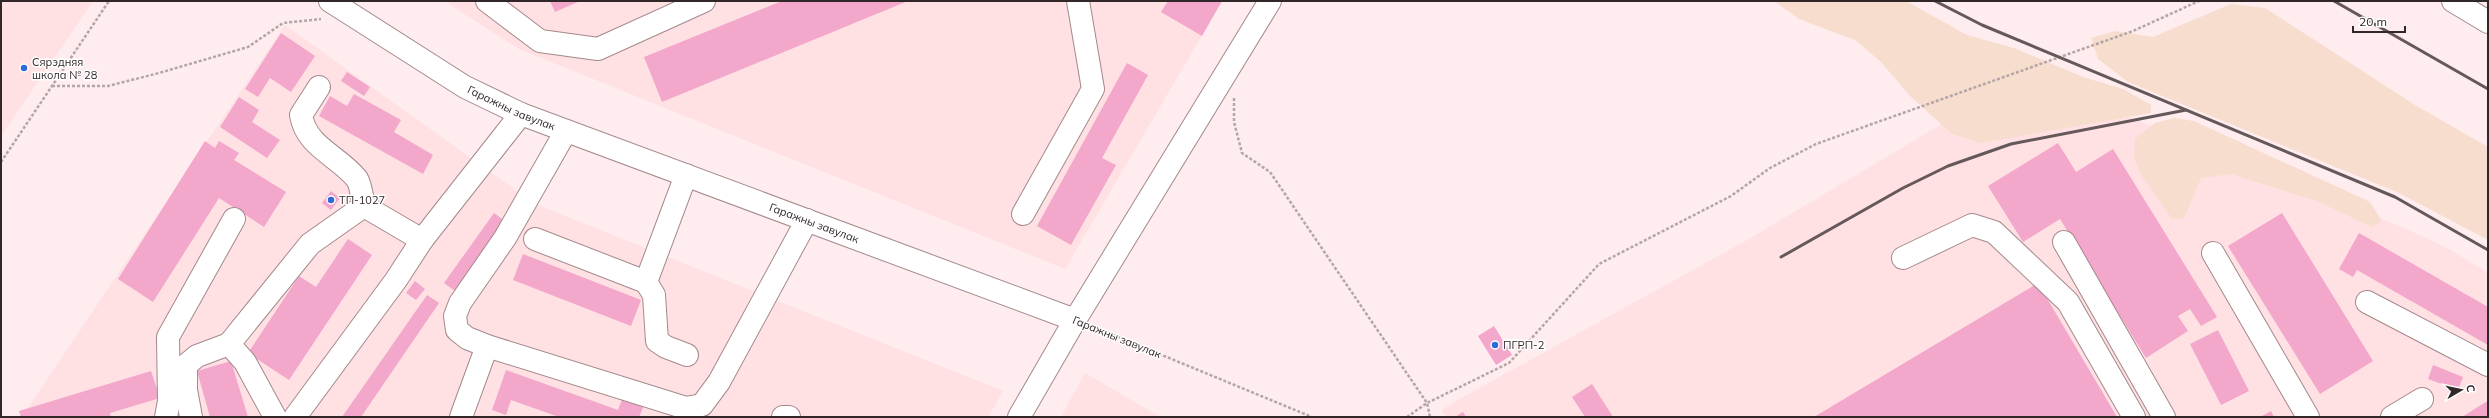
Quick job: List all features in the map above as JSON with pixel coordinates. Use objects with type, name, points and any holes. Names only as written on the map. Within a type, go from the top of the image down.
[{"type":"street","name":"Гаражны завулак","points":[[330,1],[351,16],[465,86],[521,114],[1075,320]]},
{"type":"street","points":[[487,1],[540,41],[598,49],[704,1]]},
{"type":"street","points":[[1023,214],[1093,89],[1078,1]]},
{"type":"street","points":[[1019,417],[1075,320],[1270,1]]},
{"type":"street","points":[[2453,1],[2488,22]]},
{"type":"street","points":[[319,87],[301,115],[303,129],[324,151],[358,180],[364,206],[422,240]]},
{"type":"street","points":[[295,417],[396,280],[422,240],[521,114]]},
{"type":"street","points":[[566,131],[505,238],[460,303],[455,316],[457,330],[467,338],[660,409],[686,408],[702,405],[719,382],[807,220]]},
{"type":"street","points":[[646,282],[686,175]]},
{"type":"street","points":[[191,417],[186,390],[186,365],[197,356],[229,344],[310,244],[364,206]]},
{"type":"street","points":[[166,417],[169,401],[168,337],[234,219]]},
{"type":"street","points":[[1903,258],[1972,226],[1994,232],[2068,302],[2134,417]]},
{"type":"street","points":[[535,239],[646,282],[654,295],[657,341],[666,347],[687,355]]},
{"type":"street","points":[[2064,242],[2164,417]]},
{"type":"street","points":[[2213,253],[2308,417]]},
{"type":"street","points":[[2367,302],[2488,365]]},
{"type":"street","points":[[229,344],[245,362],[275,417]]},
{"type":"street","points":[[461,417],[488,346]]},
{"type":"street","points":[[2392,417],[2422,399]]},
{"type":"street","points":[[783,417],[789,417]]},
{"type":"path","points":[[1,162],[110,1]]},
{"type":"path","points":[[1407,417],[1427,403],[1509,363],[1599,264],[1731,196],[1770,168],[1816,144],[2133,31],[2199,1]]},
{"type":"path","points":[[52,86],[108,86],[248,47],[282,22],[351,16]]},
{"type":"path","points":[[1234,92],[1234,122],[1242,153],[1270,172],[1427,403],[1430,417]]},
{"type":"path","name":"Гаражны завулак","points":[[1075,320],[1312,417]]},
{"type":"shaded area","name":"Сярэдняя школа № 28","points":[[1,1],[93,1],[1,136]]},
{"type":"shaded area","points":[[444,1],[1222,1],[1065,269],[519,49]]},
{"type":"shaded area","points":[[1774,1],[1906,1],[1967,35],[2014,48],[2083,77],[2123,89],[2151,105],[2151,113],[1981,143],[1952,134],[1909,95],[1881,62],[1855,40],[1799,19]]},
{"type":"shaded area","points":[[2231,4],[2265,8],[2415,105],[2488,147],[2488,240],[2399,193],[2128,82],[2098,59],[2091,38],[2115,31],[2153,37]]},
{"type":"shaded area","points":[[285,25],[535,204],[1003,391],[988,417],[22,417]]},
{"type":"shaded area","points":[[2024,75],[2404,228],[2447,248],[2488,273],[2488,417],[1446,417],[1442,410],[1456,401],[1749,239]]},
{"type":"shaded area","points":[[2174,118],[2194,121],[2370,202],[2382,221],[2372,227],[2317,201],[2231,174],[2201,178],[2184,218],[2172,219],[2142,176],[2134,157],[2135,139],[2155,123]]},
{"type":"shaded area","points":[[1085,373],[1160,417],[1061,417]]},
{"type":"building","points":[[550,1],[580,1],[555,12]]},
{"type":"building","points":[[782,1],[908,1],[662,102],[644,57]]},
{"type":"building","points":[[1168,1],[1222,1],[1202,36],[1161,12]]},
{"type":"building","points":[[281,33],[315,56],[291,92],[270,78],[258,97],[245,89]]},
{"type":"building","points":[[1127,63],[1148,75],[1102,158],[1116,165],[1071,245],[1037,226]]},
{"type":"building","points":[[347,72],[370,87],[364,96],[341,81]]},
{"type":"building","points":[[354,94],[401,120],[394,132],[433,155],[423,174],[319,116],[330,96],[347,106]]},
{"type":"building","points":[[239,97],[259,110],[252,122],[280,140],[267,158],[220,127]]},
{"type":"building","points":[[205,141],[215,148],[219,141],[239,153],[234,160],[286,192],[264,227],[219,198],[153,302],[118,279]]},
{"type":"building","points":[[2058,143],[2076,172],[2113,149],[2217,317],[2201,326],[2190,309],[2178,316],[2188,331],[2146,358],[2060,219],[2023,242],[1988,186]]},
{"type":"building","name":"ТП-1027","points":[[331,191],[340,198],[331,210],[322,203]]},
{"type":"building","points":[[494,213],[509,224],[459,294],[444,283]]},
{"type":"building","points":[[2282,213],[2373,361],[2320,394],[2228,246]]},
{"type":"building","points":[[2359,233],[2488,307],[2488,345],[2357,270],[2353,277],[2339,269]]},
{"type":"building","points":[[348,239],[372,255],[289,380],[248,353],[299,276],[316,287]]},
{"type":"building","points":[[523,254],[641,300],[631,326],[513,280]]},
{"type":"building","points":[[415,281],[425,289],[416,300],[406,293]]},
{"type":"building","points":[[2038,283],[2117,417],[1814,417]]},
{"type":"building","points":[[427,295],[439,303],[361,417],[342,417]]},
{"type":"building","name":"ПГРП-2","points":[[1494,326],[1512,355],[1496,365],[1478,336]]},
{"type":"building","points":[[2218,330],[2249,391],[2221,405],[2190,344]]},
{"type":"building","points":[[231,361],[248,417],[210,417],[197,371]]},
{"type":"building","points":[[2433,365],[2463,377],[2458,390],[2428,379]]},
{"type":"building","points":[[506,370],[618,410],[623,397],[644,405],[639,417],[559,417],[511,400],[506,415],[492,410]]},
{"type":"building","points":[[151,371],[160,398],[110,413],[111,417],[21,417],[19,411]]},
{"type":"building","points":[[1592,384],[1613,417],[1585,417],[1572,397]]},
{"type":"building","points":[[2488,401],[2488,417],[2462,417],[2481,405]]},
{"type":"building","points":[[2271,411],[2274,417],[2260,417]]},
{"type":"building","points":[[1463,412],[1466,417],[1455,417]]},
{"type":"railway","points":[[1935,1],[1982,25],[2395,197],[2488,250]]},
{"type":"railway","points":[[2334,1],[2488,89]]},
{"type":"railway","points":[[1781,257],[1903,188],[1948,166],[2011,144],[2186,110]]},
{"type":"place","name":"Сярэдняя школа № 28","points":[[24,68]]},
{"type":"place","name":"ТП-1027","points":[[331,200]]},
{"type":"place","name":"ПГРП-2","points":[[1495,345]]}]
